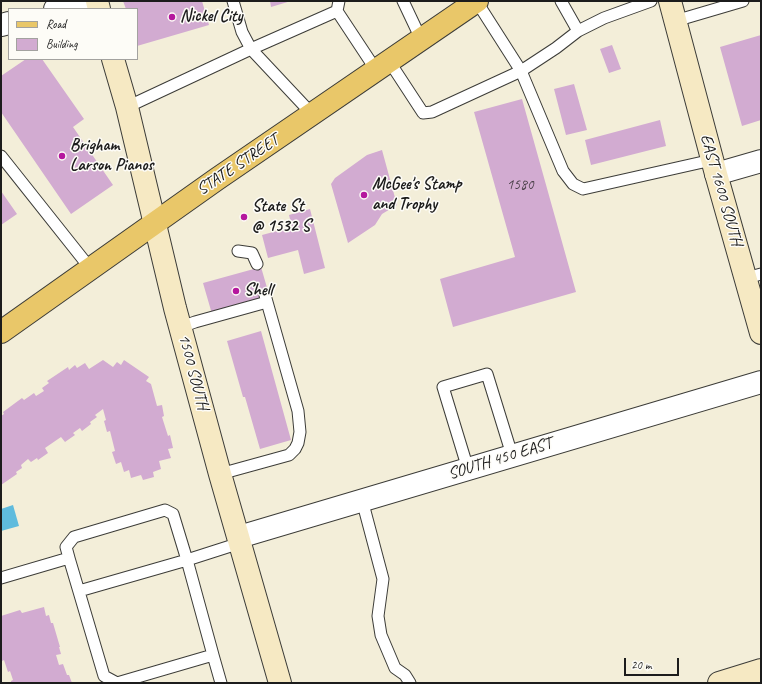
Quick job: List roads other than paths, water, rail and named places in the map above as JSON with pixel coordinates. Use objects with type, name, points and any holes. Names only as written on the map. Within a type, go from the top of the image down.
[{"type":"main road","name":"STATE STREET","points":[[2,330],[155,222],[477,1]]},
{"type":"street","points":[[58,8],[82,1]]},
{"type":"street","name":"EAST 1600 SOUTH","points":[[672,11],[714,167],[753,276],[761,333]]},
{"type":"street","name":"1500 SOUTH","points":[[113,60],[127,107],[175,308],[220,474],[280,683]]},
{"type":"street","points":[[714,167],[761,161]]},
{"type":"street","name":"SOUTH 450 EAST","points":[[240,540],[362,500],[761,382]]},
{"type":"street","points":[[718,683],[761,670]]},
{"type":"lane","points":[[233,1],[242,32],[251,49],[312,114]]},
{"type":"lane","points":[[403,1],[421,39]]},
{"type":"lane","points":[[477,1],[521,70],[563,171],[573,184],[583,189],[714,167]]},
{"type":"lane","points":[[561,1],[578,31]]},
{"type":"lane","points":[[127,107],[251,49],[338,6],[383,65],[423,112],[432,112],[521,70],[556,48],[578,31],[604,18],[651,1]]},
{"type":"lane","points":[[672,11],[743,1]]},
{"type":"lane","points":[[1,156],[90,268]]},
{"type":"lane","points":[[238,251],[252,253],[257,264]]},
{"type":"lane","points":[[181,327],[266,298],[298,411],[300,432],[298,442],[295,449],[289,455],[220,474]]},
{"type":"lane","points":[[468,469],[443,387],[488,374],[512,455]]},
{"type":"lane","points":[[362,500],[383,579],[378,616],[381,635],[394,668],[405,675],[410,683]]},
{"type":"lane","points":[[213,655],[117,683],[104,676],[66,547],[74,537],[165,510],[173,514],[221,683]]},
{"type":"lane","points":[[79,591],[187,560],[240,540]]},
{"type":"lane","points":[[1,578],[69,558]]},
{"type":"water","points":[[13,505],[19,526],[1,531],[1,509]]},
{"type":"place","name":"Nickel City","points":[[172,17]]},
{"type":"place","name":"Brigham Larson Pianos","points":[[62,156]]},
{"type":"place","name":"McGee's Stamp and Trophy","points":[[364,195]]},
{"type":"place","name":"State St @ 1532 S","points":[[244,217]]},
{"type":"place","name":"Shell","points":[[236,291]]}]
